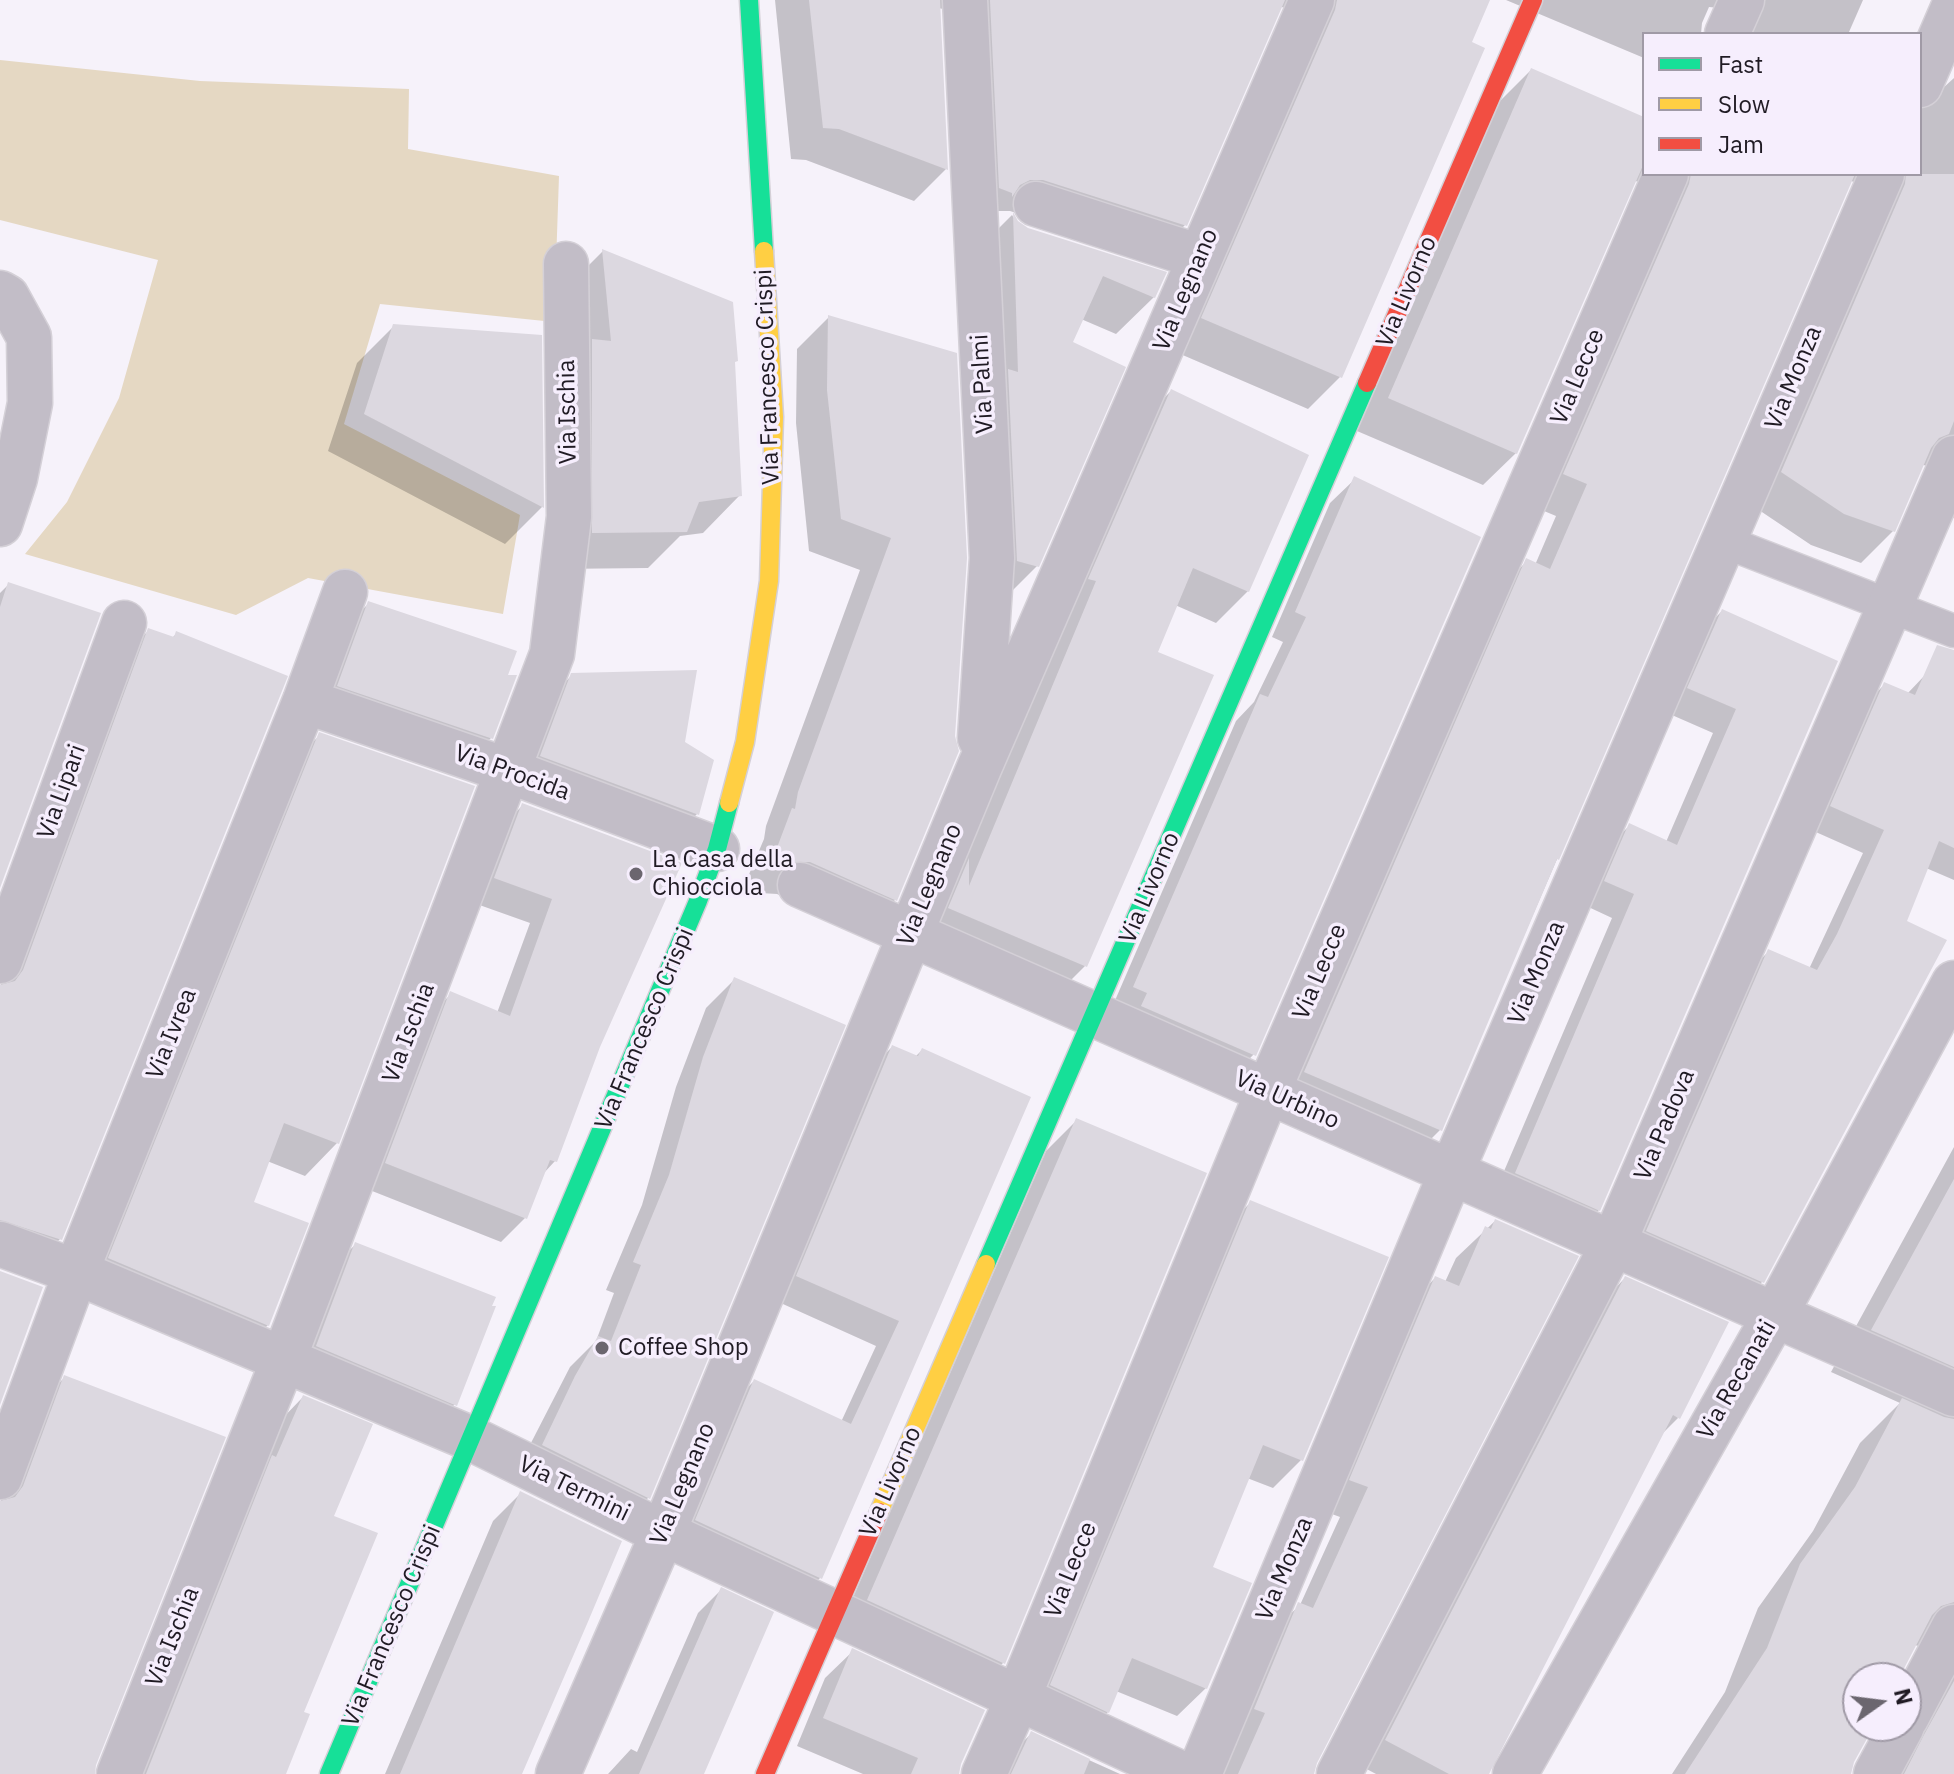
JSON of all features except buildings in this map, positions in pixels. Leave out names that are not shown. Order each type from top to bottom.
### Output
[{"type":"street","name":"Via Francesco Crispi","points":[[329,1774],[698,901],[717,849],[745,742],[769,581],[774,417],[749,0]]},
{"type":"street","name":"Via Palmi","points":[[965,0],[992,558],[979,768]]},
{"type":"street","name":"Via Legnano","points":[[558,1774],[663,1533],[979,768],[1312,0]]},
{"type":"street","name":"Via Livorno","points":[[765,1774],[1533,0]]},
{"type":"street","points":[[1728,32],[1742,0]]},
{"type":"street","points":[[1922,80],[1954,6]]},
{"type":"street","name":"Via Lecce","points":[[984,1774],[1268,1091],[1665,176]]},
{"type":"street","name":"Via Monza","points":[[1199,1774],[1451,1173],[1881,176]]},
{"type":"street","points":[[1036,204],[1200,257]]},
{"type":"street","name":"Via Ischia","points":[[119,1774],[283,1361],[552,654],[569,517],[566,264]]},
{"type":"street","points":[[0,293],[7,297],[29,337],[30,403],[15,478],[0,524]]},
{"type":"street","name":"Via Padova","points":[[1339,1774],[1613,1244],[1954,458]]},
{"type":"street","name":"Via Ivrea","points":[[0,1477],[76,1272],[305,701],[345,592]]},
{"type":"street","name":"Via Lipari","points":[[0,961],[124,623]]},
{"type":"street","name":"Via Procida","points":[[305,701],[509,771],[717,849]]},
{"type":"street","name":"Via Urbino","points":[[800,885],[1954,1394]]},
{"type":"street","name":"Via Recanati","points":[[1515,1774],[1775,1315],[1954,983]]},
{"type":"street","name":"Via Termini","points":[[0,1244],[76,1272],[472,1439],[663,1533],[1182,1774]]},
{"type":"street","points":[[1922,1688],[1954,1627]]},
{"type":"street","points":[[1876,1774],[1893,1742]]},
{"type":"lane","points":[[1723,541],[1954,631]]},
{"type":"shaded area","points":[[0,60],[200,81],[409,89],[408,149],[559,176],[554,322],[380,304],[344,424],[520,515],[503,614],[308,578],[236,615],[25,554],[67,502],[119,398],[158,260],[0,220]]},
{"type":"traffic: fast","points":[[749,0],[764,251]]},
{"type":"traffic: fast","points":[[986,1264],[1367,383]]},
{"type":"traffic: fast","points":[[329,1774],[698,901],[717,849],[729,803]]},
{"type":"traffic: slow","points":[[729,803],[745,742],[769,581],[774,417],[764,251]]},
{"type":"traffic: slow","points":[[879,1512],[986,1264]]},
{"type":"traffic: jam","points":[[1367,383],[1533,0]]},
{"type":"traffic: jam","points":[[765,1774],[879,1512]]},
{"type":"place","name":"La Casa della Chiocciola","points":[[636,874]]},
{"type":"place","name":"Coffee Shop","points":[[602,1348]]}]
